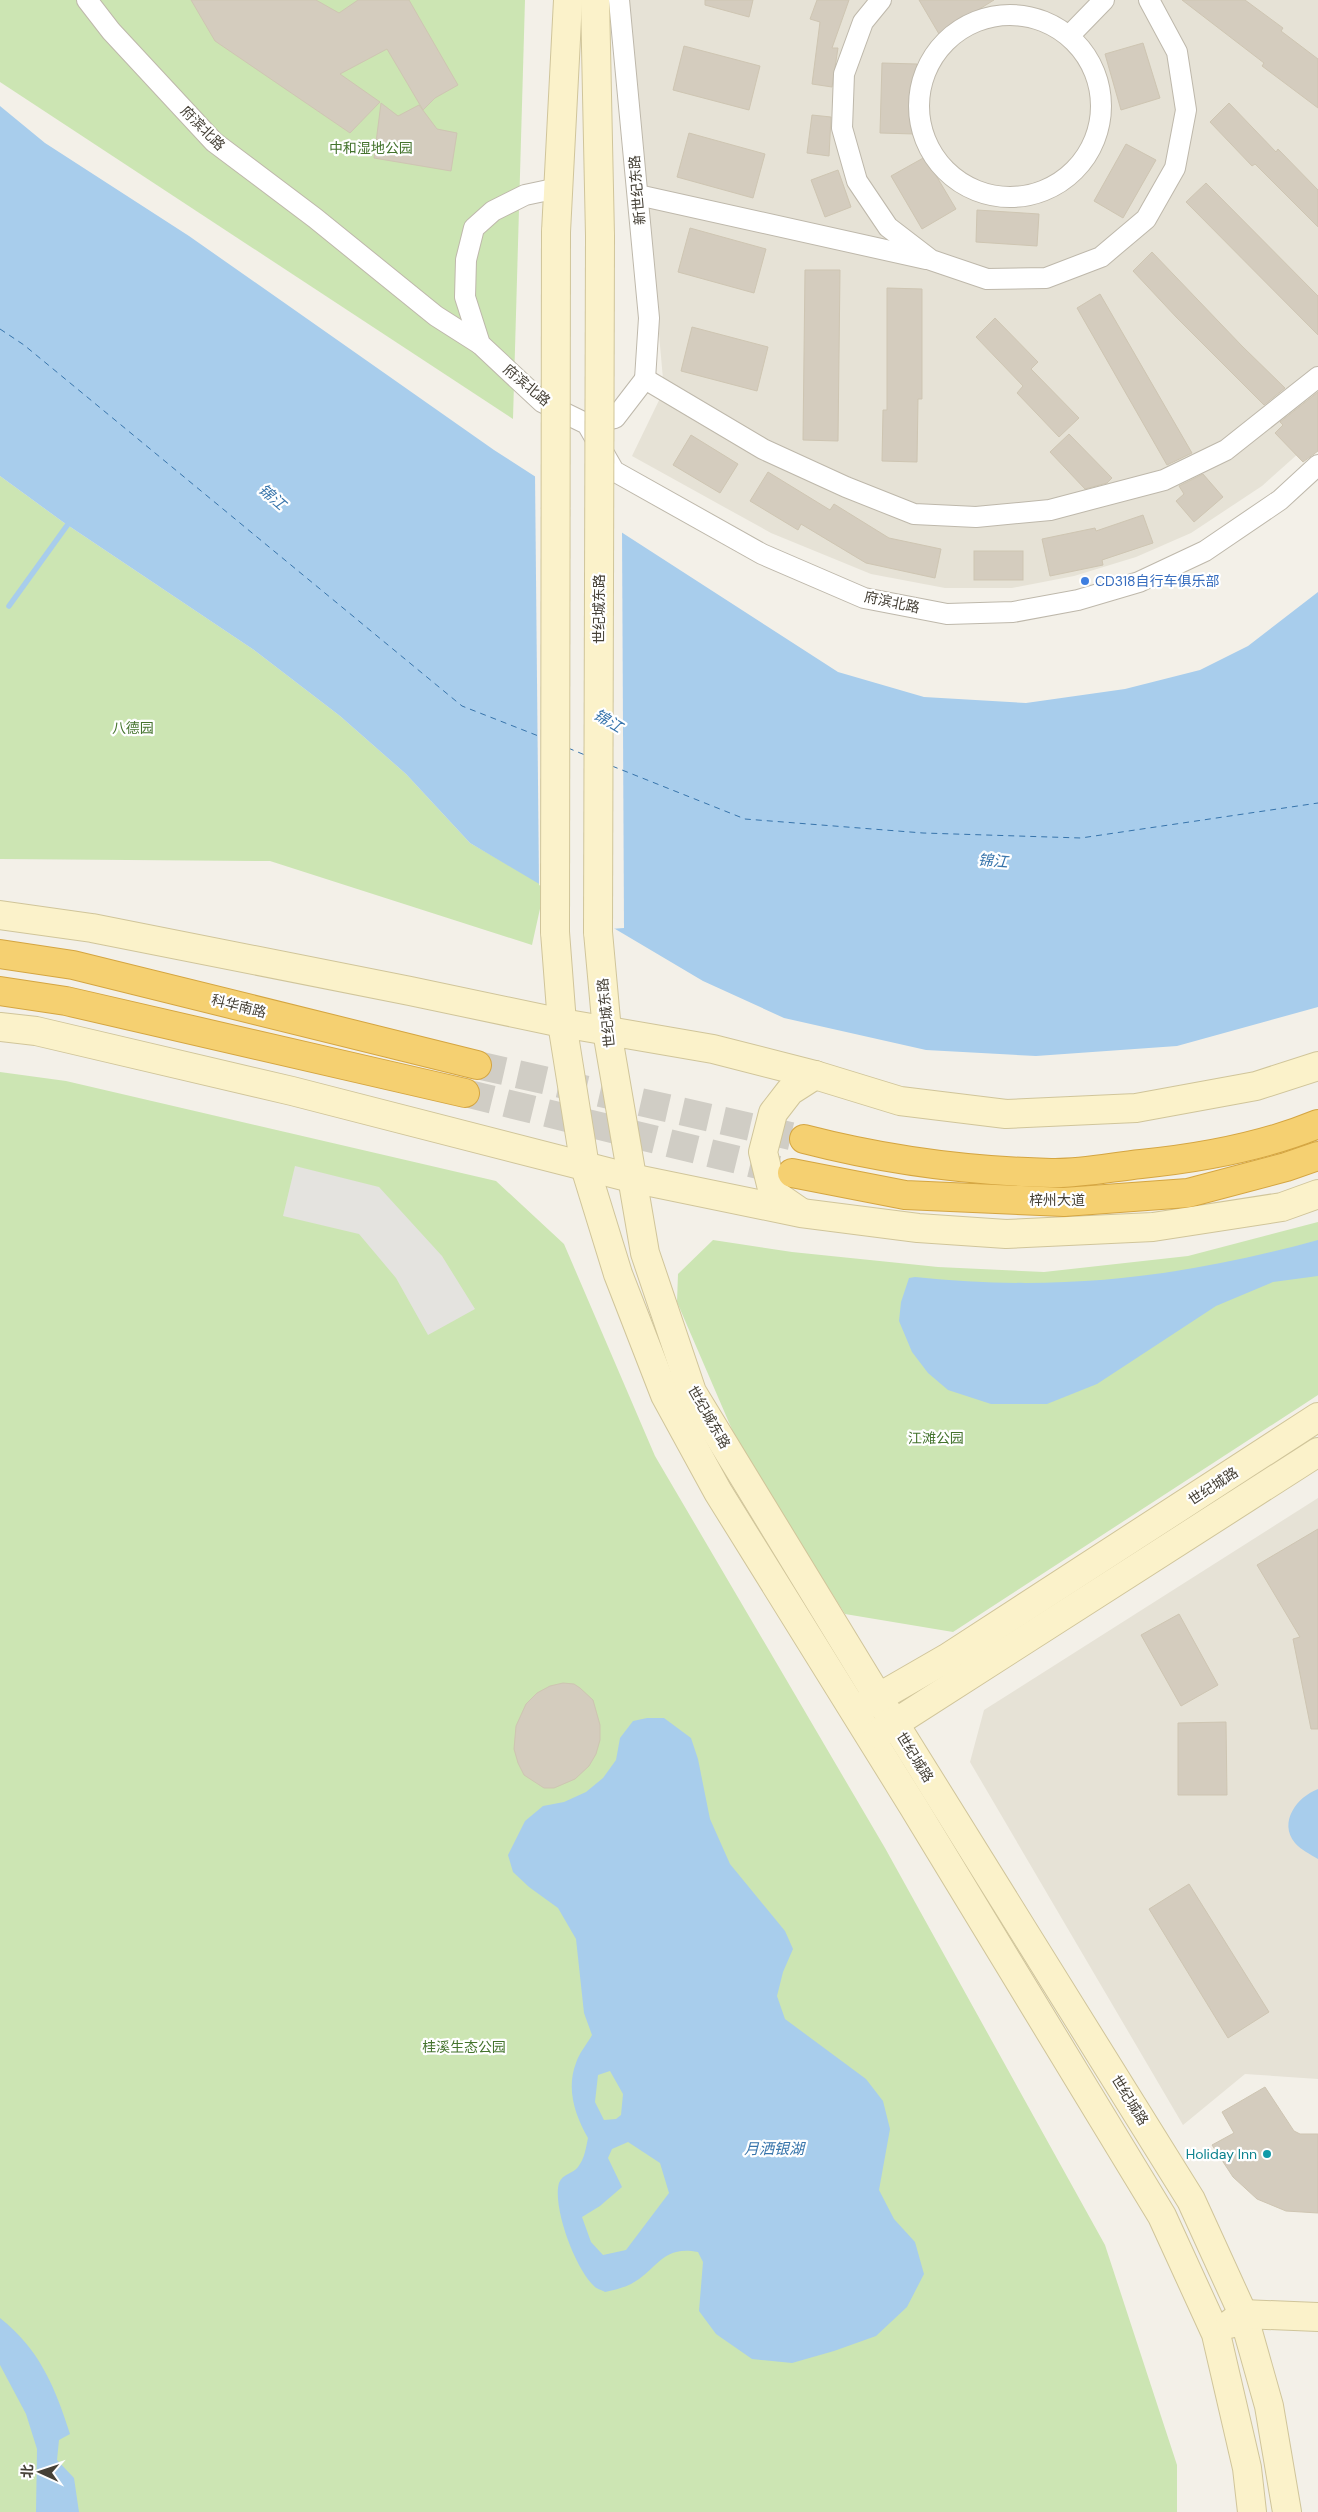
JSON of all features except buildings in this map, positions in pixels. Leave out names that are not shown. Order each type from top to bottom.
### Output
[{"type":"highway","name":"科华南路","points":[[0,954],[73,965],[477,1065]]},
{"type":"highway","points":[[0,991],[66,1001],[466,1093]]},
{"type":"highway","name":"梓州大道","points":[[804,1139],[859,1153],[928,1164],[1053,1173],[1203,1158],[1302,1131],[1318,1124]]},
{"type":"highway","name":"梓州大道","points":[[792,1173],[905,1195],[1064,1202],[1188,1193],[1286,1167],[1318,1156]]},
{"type":"main road","points":[[558,188],[568,0]]},
{"type":"main road","name":"世纪城东路","points":[[595,0],[600,236],[598,932],[606,1031],[631,1178],[645,1253],[692,1392],[894,1723]]},
{"type":"main road","name":"世纪城东路","points":[[558,188],[556,232],[555,932],[562,1023],[586,1167],[618,1274],[665,1396],[718,1492],[854,1712]]},
{"type":"main road","points":[[0,916],[92,928],[410,990],[562,1023],[713,1049],[815,1075],[900,1101],[1006,1114],[1136,1108],[1256,1086],[1318,1066]]},
{"type":"main road","points":[[0,1012],[36,1031]]},
{"type":"main road","points":[[0,1027],[36,1031],[292,1091],[631,1178],[801,1213],[918,1228],[1006,1234],[1152,1227],[1282,1207],[1318,1194]]},
{"type":"main road","points":[[801,1213],[773,1193],[763,1152],[773,1113],[790,1091],[815,1075]]},
{"type":"main road","name":"世纪城路","points":[[1252,2512],[1247,2468],[1216,2334],[1162,2216],[854,1712],[947,1658],[1318,1417]]},
{"type":"main road","name":"世纪城路","points":[[871,1739],[1318,1452]]},
{"type":"main road","name":"世纪城路","points":[[894,1723],[1191,2200],[1243,2314],[1269,2406],[1288,2512]]},
{"type":"main road","points":[[1216,2334],[1243,2314],[1318,2317]]},
{"type":"street","name":"府滨北路","points":[[87,0],[110,31],[214,142],[315,218],[436,316],[480,344],[542,402],[587,424],[614,471],[762,554],[864,598],[947,614],[1013,612],[1078,600],[1139,582],[1205,551],[1280,500],[1318,465]]},
{"type":"street","name":"新世纪东路","points":[[619,0],[649,318],[645,380]]},
{"type":"street","points":[[881,0],[864,22],[844,74],[842,128],[857,182],[888,227],[931,260]]},
{"type":"street","points":[[1069,36],[1104,0]]},
{"type":"street","points":[[638,195],[931,260],[987,279],[1046,278],[1101,257],[1146,219],[1175,168],[1186,110],[1177,52],[1149,0]]},
{"type":"street","points":[[1014,15],[1044,21],[1069,36],[1088,59],[1099,86],[1100,96],[1101,116],[1093,144],[1077,169],[1054,187],[1026,197],[997,197],[969,188],[944,170],[927,144],[919,114],[922,84],[934,55],[955,33],[983,19],[1014,15]]},
{"type":"street","name":"府滨北路","points":[[480,344],[465,297],[466,260],[474,228],[492,211],[524,196],[558,188]]},
{"type":"street","points":[[587,424],[615,418],[645,380],[763,449],[846,487],[914,514],[976,518],[1050,510],[1164,480],[1226,450],[1318,377]]},
{"type":"shaded area","points":[[629,0],[1318,0],[1318,436],[1262,486],[1191,533],[1136,557],[1074,576],[1012,588],[945,588],[871,574],[771,533],[632,456],[664,390]]},
{"type":"shaded area","points":[[295,1166],[379,1187],[442,1256],[475,1309],[428,1335],[396,1278],[359,1234],[283,1216]]},
{"type":"shaded area","points":[[1318,1498],[1318,2079],[1245,2074],[1183,2125],[970,1762],[984,1710]]},
{"type":"green space","name":"中和湿地公园","points":[[0,0],[525,0],[513,419],[0,82]]},
{"type":"green space","name":"八德园","points":[[0,476],[63,522],[254,650],[340,716],[406,774],[470,843],[545,886],[532,945],[270,861],[0,859]]},
{"type":"green space","name":"桂溪生态公园","points":[[0,1072],[66,1081],[496,1181],[564,1244],[655,1456],[885,1848],[1105,2245],[1177,2465],[1177,2512],[0,2512]]},
{"type":"green space","name":"江滩公园","points":[[1318,1222],[1318,1395],[953,1632],[845,1614],[743,1455],[677,1302],[678,1274],[713,1240],[792,1252],[938,1267],[1044,1272],[1188,1256]]},
{"type":"water","name":"锦江","points":[[0,106],[45,143],[189,236],[494,450],[838,672],[924,697],[1026,703],[1125,689],[1200,670],[1248,646],[1318,592],[1318,1007],[1177,1046],[1036,1056],[926,1050],[784,1018],[703,981],[470,843],[406,774],[340,716],[254,650],[63,522],[0,476]]},
{"type":"water","points":[[1318,1240],[1318,1276],[1273,1282],[1216,1306],[1097,1384],[1047,1404],[991,1404],[948,1390],[928,1373],[912,1352],[899,1321],[901,1302],[909,1278],[1019,1283],[1069,1282],[1118,1278],[1217,1264]]},
{"type":"water","name":"月洒银湖","points":[[647,1718],[664,1718],[691,1738],[698,1759],[710,1819],[730,1864],[785,1931],[793,1949],[783,1972],[777,1996],[785,2019],[866,2079],[883,2101],[890,2129],[879,2190],[894,2219],[915,2242],[924,2274],[907,2307],[876,2336],[792,2363],[752,2359],[716,2334],[699,2311],[703,2262],[698,2252],[676,2252],[668,2255],[631,2284],[605,2292],[595,2287],[580,2267],[562,2222],[558,2194],[559,2183],[563,2177],[576,2169],[580,2164],[588,2138],[573,2102],[573,2073],[579,2056],[592,2035],[584,2013],[576,1939],[558,1908],[529,1887],[513,1872],[508,1855],[525,1821],[543,1806],[564,1802],[586,1792],[603,1778],[616,1760],[620,1738],[633,1721]],"holes":[[[610,2071],[623,2094],[621,2115],[616,2119],[604,2120],[595,2102],[598,2075]],[[628,2142],[660,2163],[669,2193],[626,2250],[603,2255],[591,2242],[582,2217],[600,2206],[622,2187],[608,2158],[612,2149]]]},
{"type":"water","points":[[1318,1789],[1318,1859],[1295,1843],[1288,1827],[1292,1811],[1297,1804]]},
{"type":"water","points":[[0,2318],[26,2343],[36,2356],[52,2385],[70,2434],[59,2440],[57,2460],[74,2478],[79,2512],[36,2512],[37,2449],[26,2414],[0,2365]]},
{"type":"pier","points":[[535,474],[622,530],[624,928],[610,929],[539,885]]},
{"type":"waterway","points":[[9,606],[71,520]]},
{"type":"ferry route","points":[[0,329],[24,345],[462,706],[541,737]]},
{"type":"ferry route","points":[[568,748],[585,755]]},
{"type":"ferry route","points":[[612,766],[745,819],[923,833],[1081,838],[1318,803]]},
{"type":"tunnel","points":[[477,1065],[804,1139]]},
{"type":"tunnel","points":[[465,1093],[787,1172]]},
{"type":"place","name":"CD318自行车俱乐部","points":[[1085,581]]},
{"type":"place","name":"Holiday Inn","points":[[1267,2154]]}]
